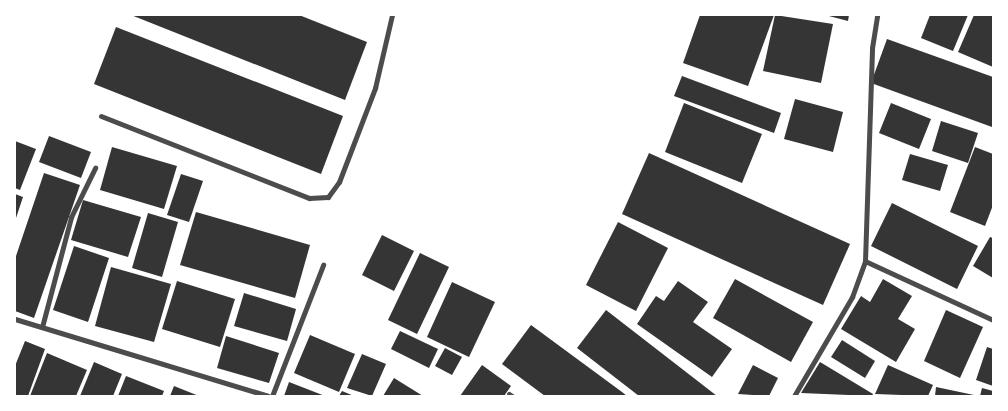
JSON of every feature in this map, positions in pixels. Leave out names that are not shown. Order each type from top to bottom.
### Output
[{"type":"street","points":[[101,116],[309,198],[328,198],[339,182],[375,88],[392,15]]},
{"type":"street","points":[[794,396],[852,297],[866,261],[871,58],[877,15]]},
{"type":"street","points":[[42,327],[72,217],[95,168]]},
{"type":"street","points":[[866,261],[993,320]]},
{"type":"street","points":[[15,319],[270,396],[324,265]]},
{"type":"building","points":[[131,15],[299,15],[367,42],[345,100]]},
{"type":"building","points":[[700,15],[774,15],[748,86],[683,63]]},
{"type":"building","points":[[775,15],[833,24],[821,83],[763,71]]},
{"type":"building","points":[[825,15],[849,15],[848,21]]},
{"type":"building","points":[[930,15],[968,15],[953,51],[921,38]]},
{"type":"building","points":[[974,15],[993,15],[993,67],[958,52]]},
{"type":"building","points":[[116,27],[343,116],[321,174],[94,84]]},
{"type":"building","points":[[887,39],[993,77],[992,127],[871,83]]},
{"type":"building","points":[[682,76],[781,113],[774,133],[674,96]]},
{"type":"building","points":[[795,99],[843,112],[833,152],[784,139]]},
{"type":"building","points":[[684,103],[762,134],[742,183],[665,152]]},
{"type":"building","points":[[891,103],[931,119],[919,149],[879,133]]},
{"type":"building","points":[[941,121],[978,133],[968,163],[932,151]]},
{"type":"building","points":[[49,136],[91,152],[81,178],[39,162]]},
{"type":"building","points":[[15,141],[36,149],[20,190],[15,188]]},
{"type":"building","points":[[112,147],[177,166],[164,209],[100,190]]},
{"type":"building","points":[[975,147],[993,154],[993,205],[985,226],[950,212]]},
{"type":"building","points":[[649,153],[850,244],[823,305],[622,214]]},
{"type":"building","points":[[910,154],[948,165],[940,191],[902,180]]},
{"type":"building","points":[[44,173],[80,185],[34,318],[15,311],[15,259]]},
{"type":"building","points":[[181,174],[203,181],[189,222],[167,215]]},
{"type":"building","points":[[15,194],[23,197],[15,221]]},
{"type":"building","points":[[83,200],[141,217],[128,257],[71,240]]},
{"type":"building","points":[[892,203],[978,246],[957,289],[871,246]]},
{"type":"building","points":[[196,212],[310,245],[295,298],[180,265]]},
{"type":"building","points":[[148,213],[178,222],[162,277],[132,268]]},
{"type":"building","points":[[618,222],[668,248],[636,311],[586,285]]},
{"type":"building","points":[[382,235],[414,251],[394,291],[362,275]]},
{"type":"building","points":[[990,237],[993,238],[993,278],[973,266]]},
{"type":"building","points":[[74,246],[109,258],[88,322],[53,310]]},
{"type":"building","points":[[420,253],[449,267],[417,334],[388,320]]},
{"type":"building","points":[[111,267],[171,284],[154,342],[95,326]]},
{"type":"building","points":[[735,279],[813,322],[791,362],[713,318]]},
{"type":"building","points":[[883,279],[912,296],[898,319],[915,329],[896,362],[841,329],[861,296],[870,302]]},
{"type":"building","points":[[177,281],[235,299],[220,347],[162,329]]},
{"type":"building","points":[[678,281],[708,302],[693,322],[732,349],[712,377],[637,324],[656,296],[664,301]]},
{"type":"building","points":[[452,282],[495,302],[469,357],[427,337]]},
{"type":"building","points":[[244,293],[296,309],[287,341],[234,326]]},
{"type":"building","points":[[606,310],[717,396],[639,396],[577,348]]},
{"type":"building","points":[[946,310],[983,327],[960,378],[924,361]]},
{"type":"building","points":[[531,325],[627,396],[545,396],[502,364]]},
{"type":"building","points":[[400,331],[438,349],[429,368],[391,349]]},
{"type":"building","points":[[310,335],[355,354],[339,392],[294,373]]},
{"type":"building","points":[[226,336],[279,353],[269,383],[217,368]]},
{"type":"building","points":[[842,340],[875,361],[865,378],[831,357]]},
{"type":"building","points":[[25,341],[45,349],[28,396],[15,396],[15,366]]},
{"type":"building","points":[[987,347],[993,349],[993,386],[976,380]]},
{"type":"building","points":[[445,348],[462,357],[452,375],[435,366]]},
{"type":"building","points":[[47,353],[87,370],[76,396],[30,396]]},
{"type":"building","points":[[362,354],[386,364],[372,396],[347,388]]},
{"type":"building","points":[[94,362],[122,374],[113,396],[80,396]]},
{"type":"building","points":[[820,362],[873,394],[872,396],[801,393]]},
{"type":"building","points":[[482,365],[511,386],[504,396],[460,396]]},
{"type":"building","points":[[753,365],[778,378],[769,396],[738,394]]},
{"type":"building","points":[[888,365],[933,385],[928,396],[875,394]]},
{"type":"building","points":[[126,376],[164,391],[162,396],[118,396]]},
{"type":"building","points":[[394,378],[423,396],[383,396]]},
{"type":"building","points":[[289,382],[325,396],[284,396]]},
{"type":"building","points":[[174,386],[199,396],[170,396]]},
{"type":"building","points":[[936,387],[974,395],[935,396]]},
{"type":"building","points":[[982,388],[993,391],[993,396],[980,396]]},
{"type":"building","points":[[342,391],[354,396],[339,396]]}]
